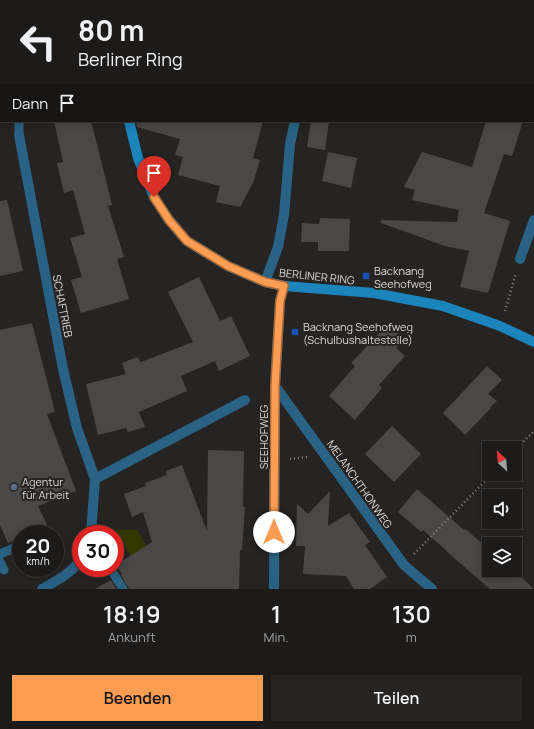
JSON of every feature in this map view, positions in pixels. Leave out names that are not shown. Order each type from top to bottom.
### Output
[{"type":"street","name":"BERLINER RING","points":[[129,122],[138,158],[154,197],[169,220],[187,241],[228,266],[265,282],[284,286],[374,293],[443,306],[500,326],[534,342]]},
{"type":"street","points":[[265,282],[278,246],[282,226],[290,144],[295,122]]},
{"type":"street","name":"SCHAFTRIEB","points":[[19,135],[62,369],[78,428],[96,479],[92,525]]},
{"type":"street","points":[[520,260],[534,220]]},
{"type":"street","name":"SEEHOFWEG","points":[[274,589],[275,386],[280,301],[284,286]]},
{"type":"street","name":"MELANCHTHONWEG","points":[[275,386],[404,565],[432,589]]},
{"type":"street","points":[[96,479],[245,400]]},
{"type":"street","points":[[42,589],[63,577],[72,569]]},
{"type":"lane","points":[[19,122],[19,135]]},
{"type":"lane","points":[[0,554],[12,549]]},
{"type":"lane","points":[[116,577],[123,589]]},
{"type":"path","points":[[508,298],[520,260]]},
{"type":"path","points":[[522,443],[534,431]]},
{"type":"path","points":[[289,459],[302,458]]},
{"type":"path","points":[[404,565],[485,481]]},
{"type":"green space","points":[[124,530],[137,530],[164,576],[151,589],[124,545]]},
{"type":"building","points":[[54,122],[91,122],[112,205],[108,206],[124,257],[117,259],[129,299],[81,313],[71,280],[82,277],[70,238],[85,234],[73,190],[64,193],[57,163],[63,162]]},
{"type":"building","points":[[136,122],[263,122],[253,158],[260,160],[253,183],[240,207],[216,202],[220,186],[178,175],[183,157],[175,155],[180,139],[137,127]]},
{"type":"building","points":[[311,122],[329,122],[325,150],[307,147]]},
{"type":"building","points":[[486,122],[523,122],[512,156],[504,154],[484,213],[510,221],[488,293],[460,287],[469,251],[445,246],[381,223],[381,220],[457,222],[459,210],[412,200],[415,190],[404,187],[422,152],[472,167]]},
{"type":"building","points":[[328,152],[357,158],[351,188],[322,181]]},
{"type":"building","points":[[7,200],[23,271],[0,276],[0,201]]},
{"type":"building","points":[[320,218],[350,219],[349,251],[318,251],[318,242],[301,242],[302,223],[319,224]]},
{"type":"building","points":[[199,277],[220,321],[231,316],[250,356],[219,371],[215,361],[181,376],[187,391],[139,412],[145,427],[128,432],[126,428],[98,435],[86,384],[126,374],[122,363],[137,357],[141,362],[193,342],[168,292]]},
{"type":"building","points":[[32,323],[55,412],[47,414],[76,491],[38,506],[47,525],[12,525],[12,541],[8,543],[0,525],[0,330]]},
{"type":"building","points":[[388,324],[404,339],[396,348],[405,356],[379,385],[382,388],[355,420],[329,396],[355,366],[351,363]]},
{"type":"building","points":[[487,366],[502,380],[488,394],[497,401],[465,435],[443,413]]},
{"type":"building","points":[[392,426],[421,454],[394,482],[365,454]]},
{"type":"building","points":[[208,450],[244,451],[243,507],[245,507],[242,550],[240,550],[239,589],[129,589],[122,577],[124,577],[124,560],[152,542],[143,512],[132,517],[124,494],[146,486],[145,483],[167,475],[166,471],[182,465],[207,531]]},
{"type":"building","points":[[417,489],[464,530],[465,529],[482,543],[482,577],[521,577],[534,589],[490,589],[423,530],[421,532],[398,512]]},
{"type":"building","points":[[330,491],[328,526],[349,513],[370,542],[365,545],[387,577],[370,589],[354,589],[346,576],[303,574],[305,546],[296,546],[297,504],[308,514]]},
{"type":"building","points":[[111,580],[116,589],[95,589]]},
{"type":"place","name":"Backnang Seehofweg","points":[[366,276]]},
{"type":"place","name":"Backnang Seehofweg (Schulbushaltestelle)","points":[[295,332]]},
{"type":"place","name":"Agentur für Arbeit","points":[[14,487]]},
{"type":"route","points":[[154,197],[169,220],[187,241],[228,266],[265,282],[284,286],[280,301],[275,386],[274,532]]}]
